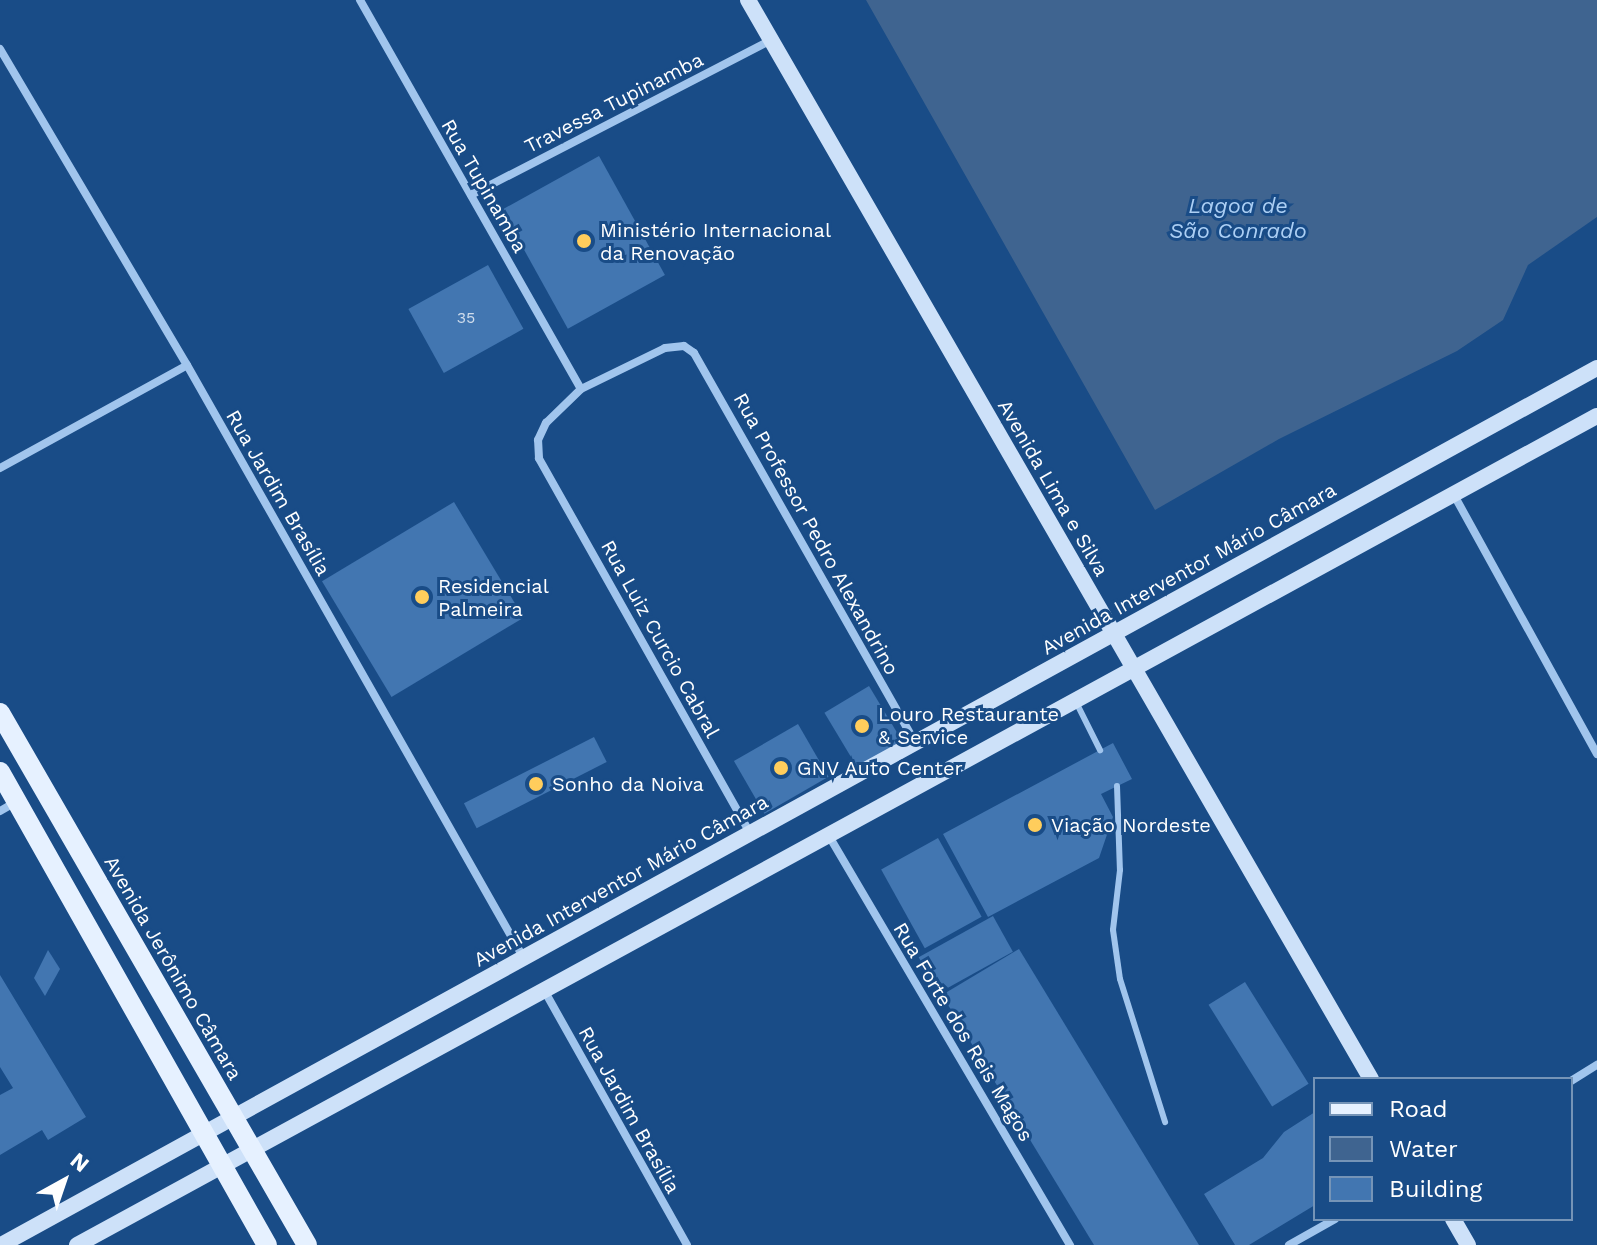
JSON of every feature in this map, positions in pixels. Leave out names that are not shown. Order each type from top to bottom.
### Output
[{"type":"main road","name":"Avenida Lima e Silva","points":[[748,0],[1370,1077]]},
{"type":"main road","name":"Avenida Interventor Mário Câmara","points":[[1,1245],[1597,368]]},
{"type":"main road","points":[[77,1245],[1134,672],[1597,416]]},
{"type":"main road","name":"Avenida Jerônimo Câmara","points":[[0,713],[230,1118],[307,1245]]},
{"type":"main road","points":[[0,772],[9,806],[267,1245]]},
{"type":"main road","points":[[1454,1221],[1468,1245]]},
{"type":"street","name":"Rua Tupinamba","points":[[360,0],[581,389]]},
{"type":"street","name":"Travessa Tupinamba","points":[[471,195],[772,40]]},
{"type":"street","name":"Rua Jardim Brasília","points":[[0,49],[187,365],[523,957]]},
{"type":"street","name":"Rua Professor Pedro Alexandrino","points":[[581,389],[665,348],[684,346],[699,359],[915,742]]},
{"type":"street","points":[[0,468],[187,365]]},
{"type":"street","name":"Rua Luiz Curcio Cabral","points":[[581,389],[541,431],[541,461],[750,833]]},
{"type":"street","points":[[1454,495],[1597,754]]},
{"type":"street","name":"Rua Forte dos Reis Magos","points":[[829,836],[1070,1245]]},
{"type":"street","name":"Rua Jardim Brasília","points":[[544,990],[687,1245]]},
{"type":"street","points":[[1573,1080],[1597,1065]]},
{"type":"street","points":[[1289,1245],[1331,1221]]},
{"type":"lane","points":[[1076,702],[1100,750]]},
{"type":"lane","points":[[1117,786],[1120,870],[1113,930],[1120,979],[1165,1122]]},
{"type":"water","name":"Lagoa de São Conrado","points":[[866,0],[1597,0],[1597,217],[1528,265],[1503,320],[1457,351],[1279,439],[1155,510]]},
{"type":"building","name":"Ministério Internacional da Renovação","points":[[599,156],[665,275],[568,329],[502,210]]},
{"type":"building","points":[[488,265],[523,329],[444,373],[408,309]]},
{"type":"building","name":"Residencial Palmeira","points":[[454,502],[524,618],[392,697],[322,581]]},
{"type":"building","name":"Louro Restaurante & Service","points":[[869,686],[902,741],[857,768],[824,713]]},
{"type":"building","name":"GNV Auto Center","points":[[798,724],[829,777],[764,814],[734,761]]},
{"type":"building","name":"Sonho da Noiva","points":[[594,737],[607,762],[477,828],[464,803]]},
{"type":"building","name":"Viação Nordeste","points":[[1113,743],[1132,779],[1101,794],[1113,817],[1099,858],[988,917],[943,834]]},
{"type":"building","points":[[938,838],[982,917],[925,948],[881,870]]},
{"type":"building","points":[[993,916],[1013,952],[939,993],[919,957]]},
{"type":"building","points":[[1019,949],[1199,1245],[1094,1245],[942,995]]},
{"type":"building","points":[[48,950],[60,969],[45,996],[34,978]]},
{"type":"building","points":[[0,975],[86,1117],[48,1140],[42,1130],[0,1155],[0,1095],[13,1088],[0,1067]]},
{"type":"building","points":[[1245,982],[1309,1084],[1272,1107],[1209,1005]]},
{"type":"building","points":[[1313,1113],[1313,1206],[1249,1245],[1235,1245],[1204,1194],[1263,1158],[1284,1132]]},
{"type":"place","name":"Ministério Internacional da Renovação","points":[[584,241]]},
{"type":"place","name":"Residencial Palmeira","points":[[422,597]]},
{"type":"place","name":"Louro Restaurante & Service","points":[[862,726]]},
{"type":"place","name":"GNV Auto Center","points":[[781,768]]},
{"type":"place","name":"Sonho da Noiva","points":[[536,784]]},
{"type":"place","name":"Viação Nordeste","points":[[1035,825]]}]
